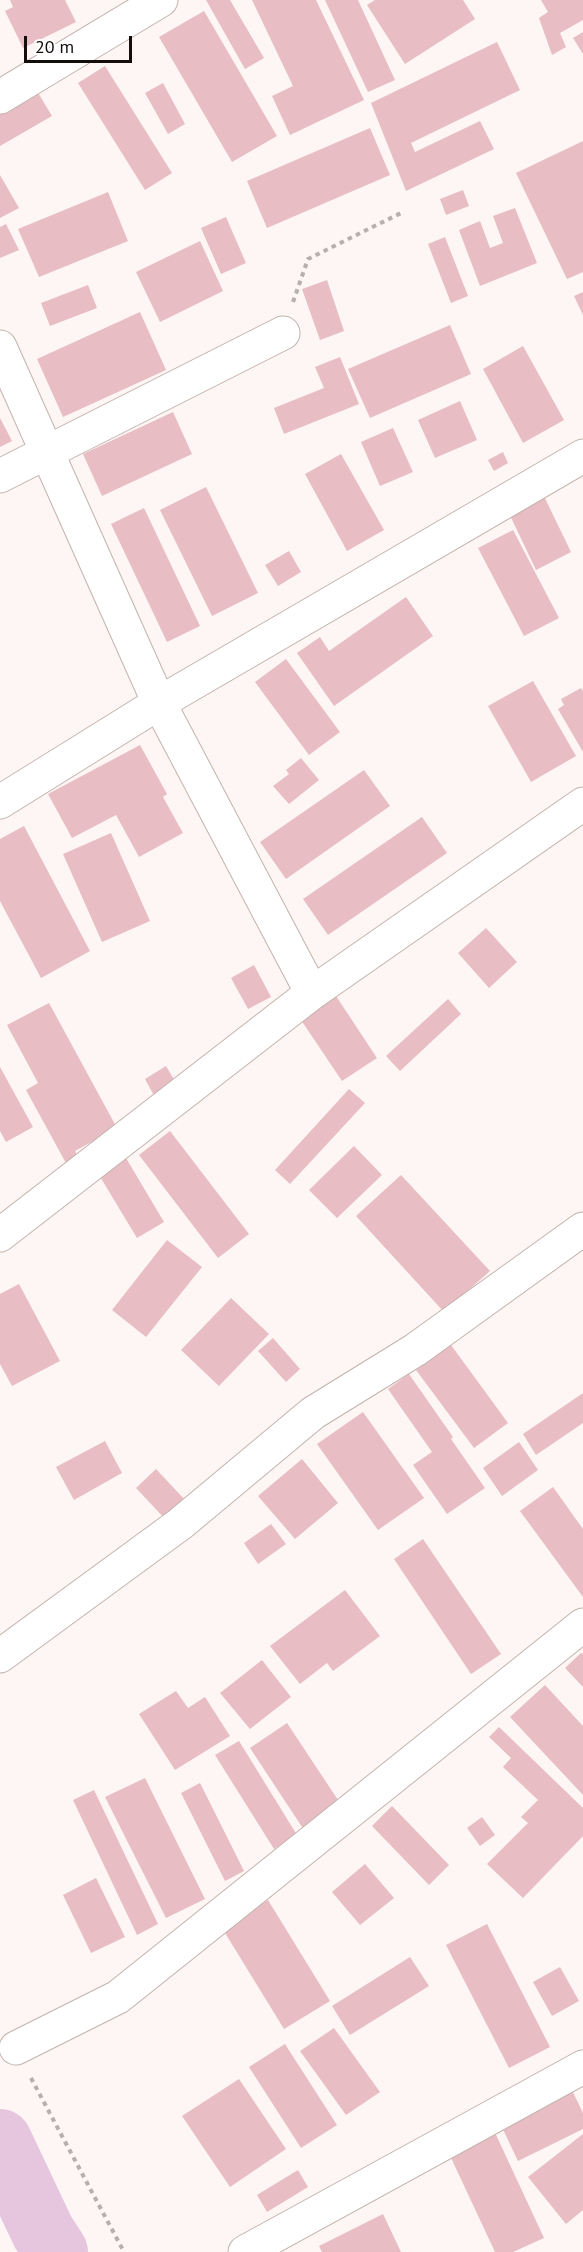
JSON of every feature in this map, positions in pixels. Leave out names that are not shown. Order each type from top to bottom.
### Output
[{"type":"street","points":[[0,97],[161,0]]},
{"type":"street","points":[[0,476],[283,333]]},
{"type":"street","points":[[0,347],[159,704],[312,993]]},
{"type":"street","points":[[0,802],[159,704],[583,456]]},
{"type":"street","points":[[0,1235],[312,993],[583,805]]},
{"type":"street","points":[[0,1656],[180,1524],[313,1413],[415,1350],[583,1229]]},
{"type":"street","points":[[16,2048],[118,1996],[583,1625]]},
{"type":"street","points":[[245,2252],[583,2068]]},
{"type":"path","points":[[283,333],[308,259],[400,213]]},
{"type":"path","points":[[16,2048],[124,2252]]},
{"type":"building","points":[[10,0],[65,0],[76,22],[23,48],[5,11],[13,7]]},
{"type":"building","points":[[206,0],[230,0],[264,58],[245,69]]},
{"type":"building","points":[[252,0],[316,0],[364,100],[290,135],[272,96],[293,86]]},
{"type":"building","points":[[325,0],[358,0],[395,80],[368,92]]},
{"type":"building","points":[[375,0],[463,0],[475,19],[405,64],[367,5]]},
{"type":"building","points":[[541,0],[583,0],[583,20],[560,33],[566,47],[552,55],[539,18],[548,12]]},
{"type":"building","points":[[204,11],[277,136],[232,162],[159,37]]},
{"type":"building","points":[[583,32],[583,54],[573,38]]},
{"type":"building","points":[[497,42],[520,90],[411,143],[415,152],[480,121],[494,149],[406,191],[371,103]]},
{"type":"building","points":[[105,66],[172,173],[145,190],[78,83]]},
{"type":"building","points":[[163,83],[185,124],[168,134],[145,93]]},
{"type":"building","points":[[37,91],[52,116],[0,146],[0,112]]},
{"type":"building","points":[[370,128],[390,175],[267,228],[247,181]]},
{"type":"building","points":[[583,141],[583,272],[567,279],[516,173]]},
{"type":"building","points":[[0,175],[19,208],[0,218]]},
{"type":"building","points":[[463,190],[469,206],[446,215],[440,199]]},
{"type":"building","points":[[108,192],[128,241],[39,277],[18,229]]},
{"type":"building","points":[[515,208],[537,263],[480,286],[459,230],[480,221],[490,248],[503,243],[493,216]]},
{"type":"building","points":[[226,217],[246,263],[221,274],[201,228]]},
{"type":"building","points":[[6,224],[19,250],[0,258],[0,227]]},
{"type":"building","points":[[445,237],[468,296],[451,303],[428,244]]},
{"type":"building","points":[[200,241],[223,291],[160,322],[136,272]]},
{"type":"building","points":[[327,280],[344,331],[320,340],[302,289]]},
{"type":"building","points":[[88,285],[97,308],[50,326],[41,303]]},
{"type":"building","points":[[583,292],[583,315],[574,296]]},
{"type":"building","points":[[140,312],[166,370],[63,417],[37,359]]},
{"type":"building","points":[[450,325],[471,374],[370,418],[348,369]]},
{"type":"building","points":[[523,346],[564,420],[523,443],[483,369]]},
{"type":"building","points":[[340,357],[359,404],[284,434],[274,408],[324,388],[315,367]]},
{"type":"building","points":[[460,401],[477,440],[435,458],[418,420]]},
{"type":"building","points":[[173,412],[192,454],[102,496],[83,454]]},
{"type":"building","points":[[0,418],[12,441],[0,447]]},
{"type":"building","points":[[393,428],[413,472],[380,486],[361,442]]},
{"type":"building","points":[[503,452],[508,463],[494,471],[488,460]]},
{"type":"building","points":[[341,454],[384,530],[347,551],[305,474]]},
{"type":"building","points":[[206,487],[258,593],[212,616],[160,510]]},
{"type":"building","points":[[541,490],[571,552],[536,570],[506,507]]},
{"type":"building","points":[[144,508],[200,626],[167,642],[111,524]]},
{"type":"building","points":[[513,530],[559,618],[524,636],[478,548]]},
{"type":"building","points":[[289,551],[301,572],[278,586],[265,565]]},
{"type":"building","points":[[406,597],[433,636],[334,706],[297,653],[320,637],[329,651]]},
{"type":"building","points":[[286,659],[340,732],[309,755],[255,682]]},
{"type":"building","points":[[533,681],[576,756],[531,782],[488,706]]},
{"type":"building","points":[[581,688],[583,691],[583,752],[558,709],[564,705],[561,699]]},
{"type":"building","points":[[140,745],[167,794],[163,797],[183,833],[139,857],[116,815],[72,838],[48,794]]},
{"type":"building","points":[[301,758],[319,780],[289,804],[273,786],[289,774],[286,770]]},
{"type":"building","points":[[364,770],[390,806],[286,879],[260,842]]},
{"type":"building","points":[[422,817],[447,853],[328,935],[303,899]]},
{"type":"building","points":[[24,826],[90,951],[41,978],[0,901],[0,839]]},
{"type":"building","points":[[111,833],[150,921],[102,942],[63,854]]},
{"type":"building","points":[[486,928],[517,962],[489,988],[458,953]]},
{"type":"building","points":[[254,965],[271,997],[248,1009],[231,978]]},
{"type":"building","points":[[336,996],[377,1058],[342,1081],[301,1020]]},
{"type":"building","points":[[448,999],[461,1014],[400,1071],[386,1056]]},
{"type":"building","points":[[49,1003],[117,1128],[75,1151],[79,1158],[67,1165],[26,1090],[38,1083],[7,1025]]},
{"type":"building","points":[[166,1066],[179,1088],[157,1101],[145,1079]]},
{"type":"building","points":[[0,1067],[33,1127],[6,1142],[0,1131]]},
{"type":"building","points":[[349,1089],[365,1103],[290,1184],[275,1170]]},
{"type":"building","points":[[170,1131],[249,1234],[218,1258],[139,1155]]},
{"type":"building","points":[[354,1146],[382,1175],[337,1218],[309,1190]]},
{"type":"building","points":[[126,1158],[164,1222],[137,1238],[99,1175]]},
{"type":"building","points":[[401,1175],[490,1271],[444,1312],[356,1216]]},
{"type":"building","points":[[167,1240],[202,1267],[146,1337],[112,1310]]},
{"type":"building","points":[[19,1284],[60,1361],[12,1386],[0,1364],[0,1294]]},
{"type":"building","points":[[231,1298],[269,1334],[219,1386],[181,1350]]},
{"type":"building","points":[[273,1338],[300,1369],[286,1382],[258,1351]]},
{"type":"building","points":[[451,1345],[508,1423],[474,1448],[416,1370]]},
{"type":"building","points":[[409,1374],[485,1488],[447,1514],[413,1465],[432,1452],[388,1389]]},
{"type":"building","points":[[583,1393],[583,1423],[536,1455],[523,1434]]},
{"type":"building","points":[[363,1412],[424,1498],[378,1530],[317,1444]]},
{"type":"building","points":[[105,1441],[122,1473],[74,1500],[56,1467]]},
{"type":"building","points":[[519,1442],[538,1470],[502,1496],[483,1468]]},
{"type":"building","points":[[302,1459],[338,1503],[295,1539],[258,1496]]},
{"type":"building","points":[[156,1469],[186,1501],[166,1520],[136,1488]]},
{"type":"building","points":[[553,1487],[583,1529],[583,1597],[520,1511]]},
{"type":"building","points":[[271,1524],[286,1544],[258,1564],[244,1543]]},
{"type":"building","points":[[423,1539],[501,1654],[471,1674],[394,1559]]},
{"type":"building","points":[[345,1590],[380,1636],[333,1671],[327,1663],[300,1684],[270,1646]]},
{"type":"building","points":[[581,1653],[583,1654],[583,1687],[565,1668]]},
{"type":"building","points":[[262,1660],[291,1697],[250,1729],[220,1693]]},
{"type":"building","points":[[545,1685],[583,1726],[583,1795],[510,1717]]},
{"type":"building","points":[[176,1691],[188,1708],[205,1697],[230,1736],[175,1770],[139,1714]]},
{"type":"building","points":[[287,1723],[342,1806],[304,1830],[250,1748]]},
{"type":"building","points":[[499,1727],[583,1808],[583,1836],[523,1898],[487,1864],[528,1823],[521,1817],[538,1800],[503,1767],[511,1758],[489,1737]]},
{"type":"building","points":[[239,1741],[297,1835],[274,1849],[215,1755]]},
{"type":"building","points":[[145,1778],[205,1899],[166,1918],[105,1797]]},
{"type":"building","points":[[200,1783],[244,1871],[225,1881],[181,1793]]},
{"type":"building","points":[[94,1790],[158,1924],[137,1935],[73,1800]]},
{"type":"building","points":[[392,1806],[449,1865],[429,1885],[372,1826]]},
{"type":"building","points":[[482,1817],[495,1835],[480,1846],[467,1828]]},
{"type":"building","points":[[365,1864],[394,1898],[360,1925],[332,1892]]},
{"type":"building","points":[[96,1878],[125,1937],[91,1953],[63,1895]]},
{"type":"building","points":[[268,1900],[330,2001],[284,2029],[222,1928]]},
{"type":"building","points":[[487,1924],[550,2047],[509,2068],[446,1945]]},
{"type":"building","points":[[410,1957],[429,1986],[350,2035],[332,2006]]},
{"type":"building","points":[[560,1967],[579,2001],[552,2016],[533,1982]]},
{"type":"building","points":[[334,2028],[380,2092],[346,2115],[300,2051]]},
{"type":"building","points":[[285,2044],[337,2125],[301,2148],[249,2067]]},
{"type":"building","points":[[239,2079],[286,2149],[230,2187],[182,2116]]},
{"type":"building","points":[[568,2082],[583,2113],[583,2129],[518,2161],[497,2117]]},
{"type":"building","points":[[491,2124],[544,2238],[513,2252],[495,2252],[445,2145]]},
{"type":"building","points":[[583,2134],[583,2210],[566,2224],[528,2177]]},
{"type":"building","points":[[298,2170],[308,2187],[267,2212],[257,2195]]},
{"type":"building","points":[[383,2214],[401,2252],[322,2252],[319,2246]]},
{"type":"waterway","points":[[0,2141],[43,2232],[56,2252]]}]
